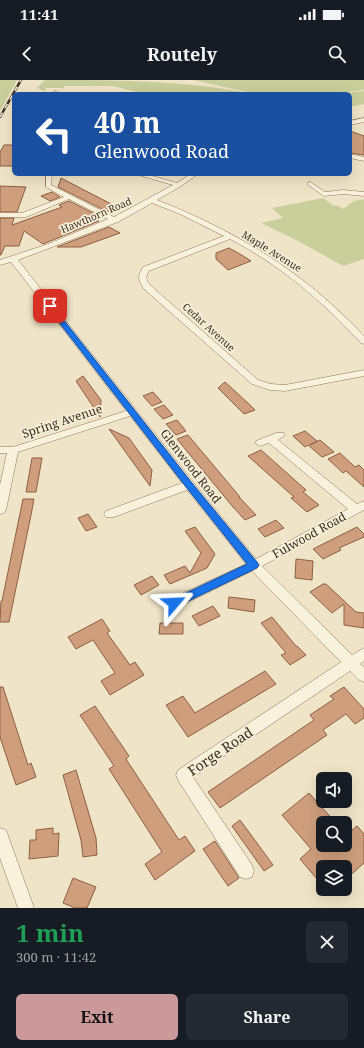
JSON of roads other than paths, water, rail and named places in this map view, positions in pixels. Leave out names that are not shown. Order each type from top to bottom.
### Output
[{"type":"street","points":[[352,123],[364,120]]},
{"type":"street","points":[[352,156],[364,159]]},
{"type":"street","points":[[49,176],[48,186],[115,220]]},
{"type":"street","points":[[145,176],[179,185]]},
{"type":"street","name":"Hawthorn Road","points":[[0,263],[115,220],[153,201],[192,176]]},
{"type":"street","points":[[310,184],[324,194],[342,192],[364,194]]},
{"type":"street","points":[[0,215],[23,215],[69,197]]},
{"type":"street","name":"Maple Avenue","points":[[153,201],[192,216],[230,236],[291,273],[332,306],[364,341]]},
{"type":"street","name":"Cedar Avenue","points":[[230,236],[146,269],[142,274],[142,280],[147,287],[255,382],[270,387],[285,388],[364,373]]},
{"type":"street","name":"Glenwood Road","points":[[13,259],[189,485],[254,565],[364,676]]},
{"type":"street","name":"Spring Avenue","points":[[0,450],[14,450],[132,412]]},
{"type":"street","points":[[260,443],[276,437],[360,507]]},
{"type":"street","points":[[0,510],[14,450]]},
{"type":"street","points":[[110,514],[189,485]]},
{"type":"street","name":"Fulwood Road","points":[[174,603],[254,565],[360,507]]},
{"type":"street","points":[[350,663],[364,654]]},
{"type":"street","name":"Forge Road","points":[[246,871],[183,776],[350,663]]},
{"type":"street","points":[[0,836],[26,908]]},
{"type":"railway","points":[[14,92],[21,80]]},
{"type":"railway","points":[[0,117],[12,96]]}]
